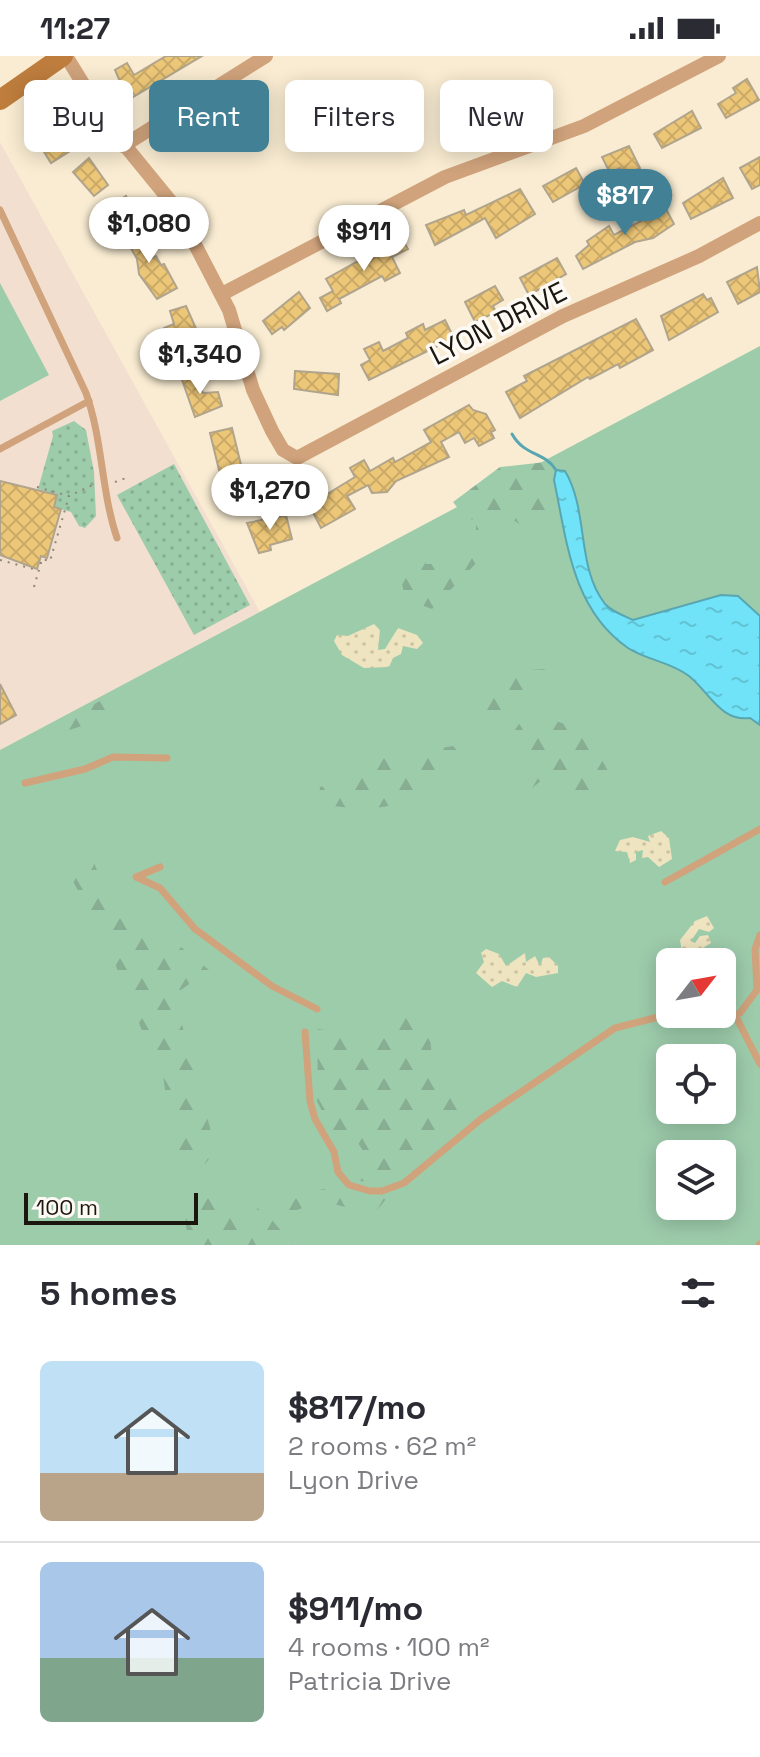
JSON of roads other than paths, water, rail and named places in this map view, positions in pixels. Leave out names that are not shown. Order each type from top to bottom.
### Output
[{"type":"main road","points":[[0,100],[64,56]]},
{"type":"street","points":[[64,56],[80,80]]},
{"type":"street","points":[[133,140],[266,56]]},
{"type":"street","points":[[128,152],[169,199],[222,294],[445,177],[584,126],[719,56]]},
{"type":"street","name":"LYON DRIVE","points":[[222,294],[253,390],[272,431],[283,450],[290,456],[301,457],[563,316],[699,256],[760,223]]},
{"type":"lane","points":[[0,210],[89,401],[102,448],[110,518],[117,538]]},
{"type":"lane","points":[[0,449],[89,401]]},
{"type":"lane","points":[[25,783],[85,769],[113,757],[167,758]]},
{"type":"lane","points":[[665,882],[760,829]]},
{"type":"lane","points":[[160,867],[136,877],[160,888],[195,929],[272,986],[317,1009]]},
{"type":"lane","points":[[736,1014],[745,1008],[757,990],[755,949],[760,935]]},
{"type":"lane","points":[[736,1017],[760,1064]]},
{"type":"lane","points":[[305,1032],[307,1089],[315,1119],[334,1152],[342,1181],[370,1191],[404,1183],[481,1119],[615,1028],[656,1018]]},
{"type":"water","points":[[556,470],[565,471],[572,487],[590,573],[596,589],[611,609],[633,620],[721,595],[738,596],[760,616],[760,725],[750,718],[731,716],[682,671],[628,648],[609,632],[583,594],[575,573],[554,480]]},
{"type":"waterway","points":[[512,434],[523,447],[546,460],[556,470]]}]
